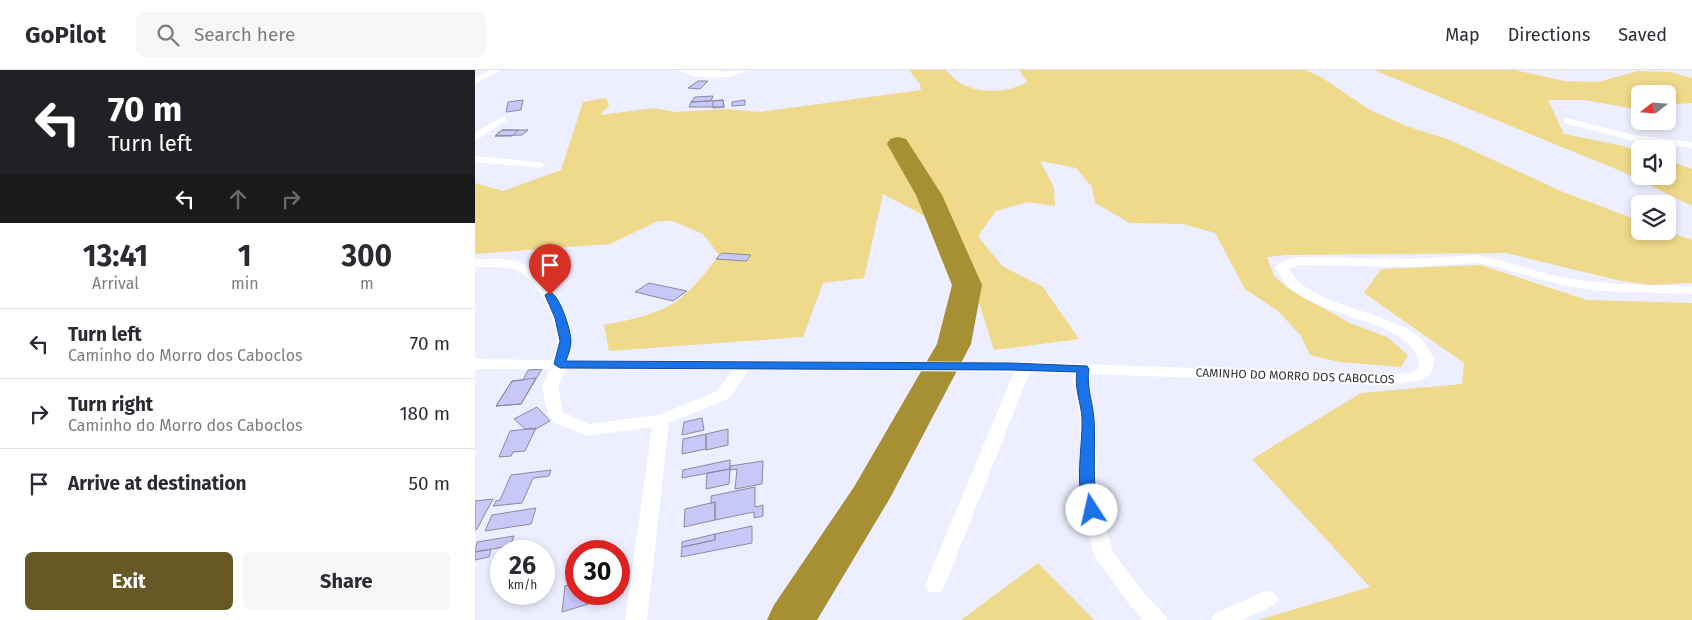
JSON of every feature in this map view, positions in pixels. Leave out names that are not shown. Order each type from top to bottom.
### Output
[{"type":"street","points":[[475,80],[497,70]]},
{"type":"street","points":[[682,70],[722,75],[743,70]]},
{"type":"street","points":[[705,74],[719,70]]},
{"type":"street","points":[[475,138],[503,119]]},
{"type":"street","points":[[1567,121],[1634,138],[1692,145]]},
{"type":"street","points":[[475,159],[540,165]]},
{"type":"street","name":"CAMINHO DO MORRO DOS CABOCLOS","points":[[475,364],[1018,367],[1369,380],[1414,377],[1425,371],[1427,360],[1411,339],[1394,329],[1330,304],[1289,281],[1282,268],[1286,264],[1299,261],[1414,263],[1476,260],[1499,263],[1562,281],[1600,287],[1692,290]]},
{"type":"street","points":[[475,263],[516,265],[528,271],[550,295],[560,318],[565,341],[560,364],[551,387],[556,415],[588,430],[661,420],[723,395],[745,365]]},
{"type":"street","points":[[935,585],[1018,367]]},
{"type":"street","points":[[1083,369],[1081,381],[1088,417],[1088,494],[1104,556],[1136,598],[1156,620]]},
{"type":"street","points":[[636,620],[661,420]]},
{"type":"street","points":[[1223,620],[1267,599]]},
{"type":"shaded area","points":[[909,70],[946,70],[963,84],[984,91],[996,91],[1007,90],[1027,82],[1019,70],[1306,70],[1321,77],[1370,110],[1409,127],[1450,140],[1563,192],[1631,218],[1631,240],[1676,240],[1676,234],[1692,240],[1692,283],[1650,285],[1617,280],[1506,253],[1286,255],[1267,257],[1274,276],[1289,289],[1350,323],[1387,337],[1408,355],[1401,367],[1339,362],[1310,355],[1301,336],[1278,311],[1245,289],[1215,233],[1183,224],[1130,223],[1095,203],[1092,187],[1076,168],[1040,161],[1054,187],[1055,206],[1028,202],[996,211],[978,236],[1002,266],[1043,287],[1079,339],[994,350],[957,233],[883,194],[864,278],[823,283],[803,337],[609,351],[604,325],[642,316],[670,306],[695,285],[719,255],[703,234],[673,221],[658,221],[610,244],[475,254],[475,183],[503,191],[561,170],[583,102],[606,98],[609,106],[600,115],[654,108],[676,112],[724,109],[761,112],[921,90],[920,84]]},
{"type":"shaded area","points":[[1374,70],[1515,70],[1564,81],[1598,82],[1638,71],[1670,72],[1692,78],[1692,103],[1676,104],[1676,85],[1631,85],[1631,108],[1585,100],[1548,100],[1564,134],[1631,148],[1631,176]]},
{"type":"shaded area","points":[[1676,163],[1692,169],[1692,206],[1676,198],[1676,195],[1670,195],[1649,185],[1676,185]]},
{"type":"shaded area","points":[[1481,265],[1587,300],[1692,303],[1692,620],[1258,620],[1370,587],[1252,459],[1361,393],[1462,384],[1464,363],[1364,293],[1381,269]]},
{"type":"shaded area","points":[[1038,563],[1094,620],[961,620]]},
{"type":"building","points":[[698,81],[708,81],[700,89],[688,88]]},
{"type":"building","points":[[713,96],[711,101],[691,102],[695,97]]},
{"type":"building","points":[[523,100],[521,110],[506,112],[508,102]]},
{"type":"building","points":[[723,100],[724,107],[713,108],[713,101]]},
{"type":"building","points":[[723,100],[724,107],[689,107],[691,102]]},
{"type":"building","points":[[745,100],[745,105],[732,106],[732,102]]},
{"type":"building","points":[[502,130],[519,130],[512,136],[495,136]]},
{"type":"building","points":[[502,130],[528,130],[522,135],[495,136]]},
{"type":"building","points":[[722,253],[751,255],[746,261],[716,259]]},
{"type":"building","points":[[649,283],[687,291],[673,301],[635,292]]},
{"type":"building","points":[[542,369],[521,404],[496,406],[512,381],[523,380],[528,370]]},
{"type":"building","points":[[536,378],[521,404],[496,406],[512,381]]},
{"type":"building","points":[[537,407],[550,421],[536,429],[525,429],[514,419]]},
{"type":"building","points":[[702,418],[704,430],[682,435],[684,422]]},
{"type":"building","points":[[536,428],[525,451],[513,452],[511,456],[499,457],[510,431]]},
{"type":"building","points":[[728,429],[728,445],[706,450],[706,434]]},
{"type":"building","points":[[706,434],[706,449],[682,454],[683,439]]},
{"type":"building","points":[[730,460],[730,469],[682,478],[683,470]]},
{"type":"building","points":[[763,461],[762,484],[735,489],[737,469],[730,470],[730,466]]},
{"type":"building","points":[[730,469],[729,484],[706,489],[707,473]]},
{"type":"building","points":[[551,470],[549,476],[533,478],[522,503],[493,506],[496,501],[500,500],[511,475]]},
{"type":"building","points":[[755,487],[755,507],[763,505],[763,516],[754,518],[754,512],[715,520],[715,502],[711,503],[711,496]]},
{"type":"building","points":[[493,499],[477,529],[475,530],[475,501]]},
{"type":"building","points":[[715,502],[715,520],[684,527],[685,509]]},
{"type":"building","points":[[536,508],[531,524],[485,531],[492,515]]},
{"type":"building","points":[[752,526],[752,543],[681,557],[682,547],[715,540],[715,534]]},
{"type":"building","points":[[715,534],[715,540],[682,547],[682,542]]},
{"type":"building","points":[[514,536],[512,540],[490,540],[490,549],[475,552],[477,542]]},
{"type":"building","points":[[490,549],[489,557],[475,560],[475,552]]},
{"type":"building","points":[[565,586],[565,605],[585,605],[562,612]]},
{"type":"waterway","points":[[791,620],[869,498],[954,344],[967,285],[929,195],[898,144]]},
{"type":"route","points":[[550,295],[560,318],[565,341],[560,364],[1011,366],[1083,369],[1081,381],[1088,417],[1088,494],[1092,510]]}]
